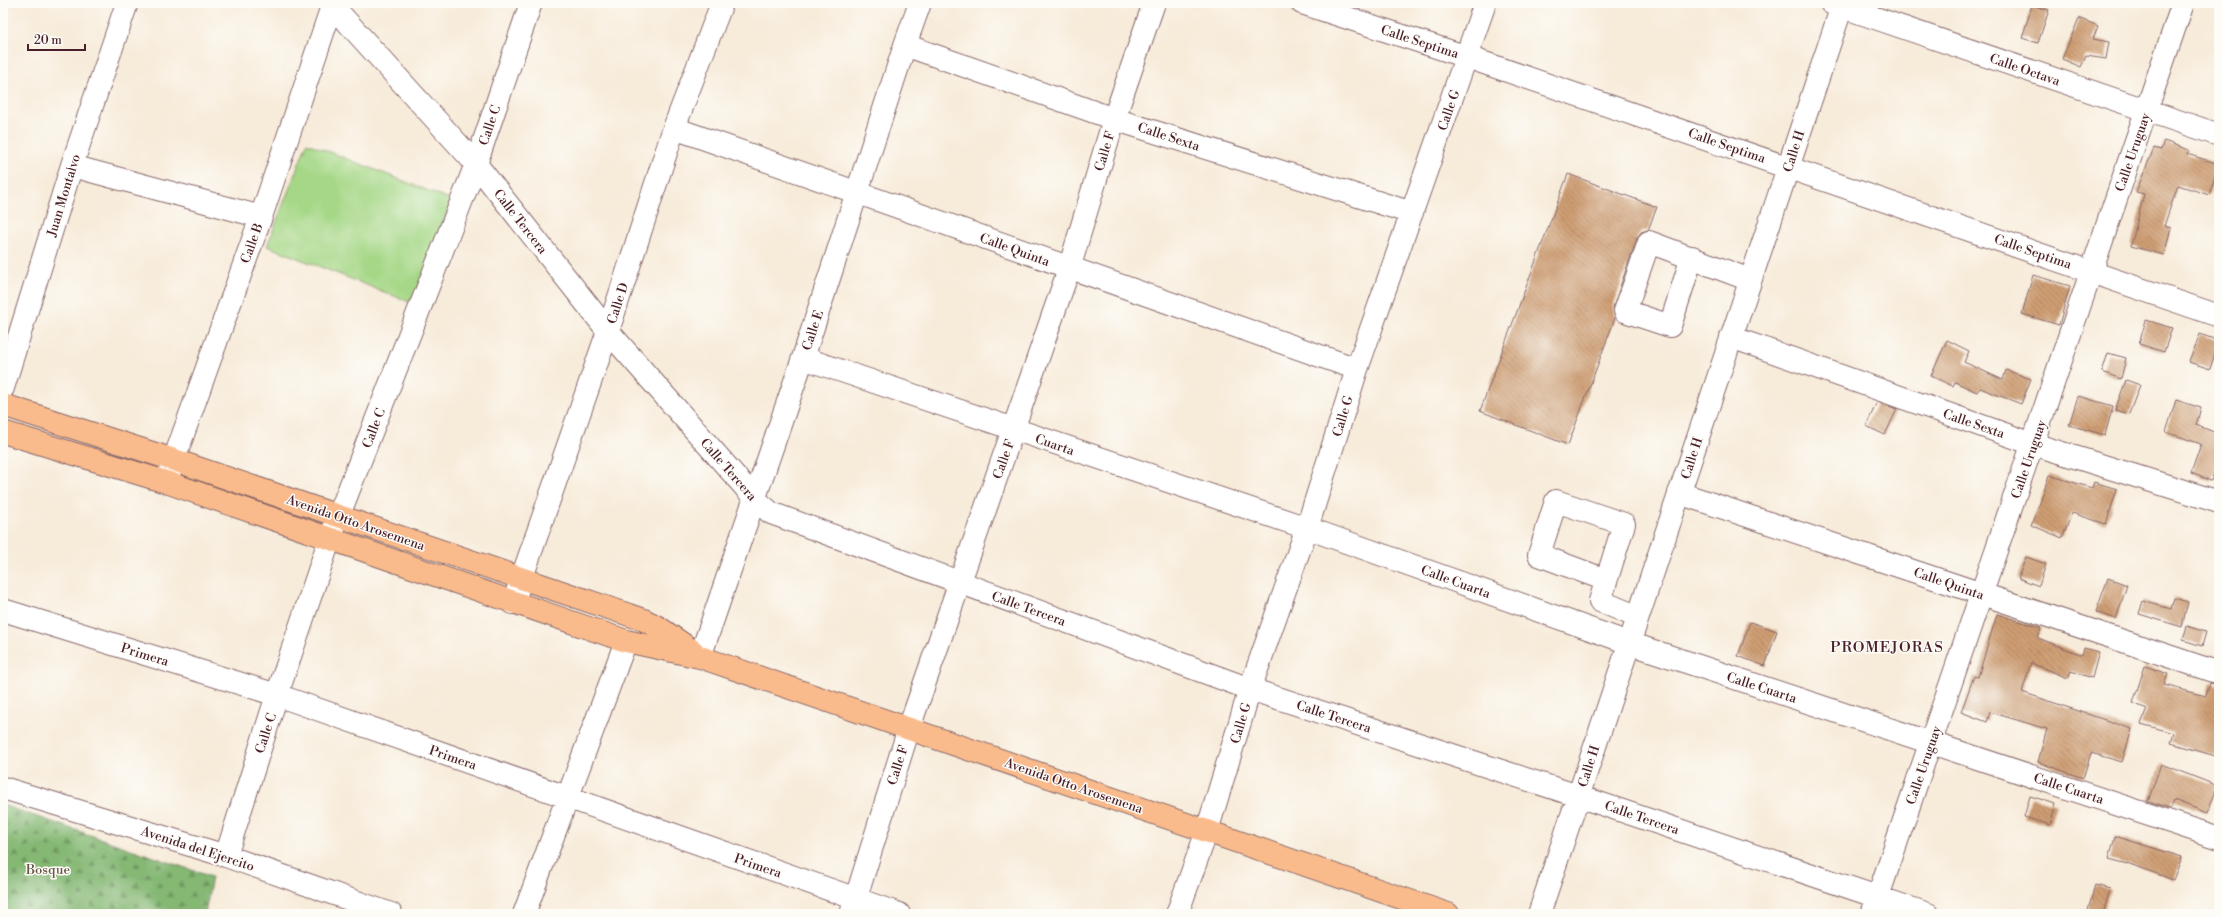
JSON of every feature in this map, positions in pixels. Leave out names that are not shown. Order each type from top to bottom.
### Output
[{"type":"main road","name":"Avenida Otto Arosemena","points":[[3,405],[174,460],[520,580],[644,620],[658,627],[700,657]]},
{"type":"main road","name":"Avenida Otto Arosemena","points":[[3,432],[166,482],[626,641],[700,657],[1448,914]]},
{"type":"street","name":"Juan Montalvo","points":[[3,388],[72,166],[127,3]]},
{"type":"street","name":"Calle C","points":[[226,856],[277,695],[330,538],[476,164],[531,3]]},
{"type":"street","name":"Calle D","points":[[513,603],[608,331],[674,128],[722,3]]},
{"type":"street","name":"Calle E","points":[[700,657],[803,358],[905,44],[920,3]]},
{"type":"street","name":"Calle F","points":[[853,907],[909,728],[958,583],[1014,430],[1069,269],[1114,119],[1154,3]]},
{"type":"street","name":"Calle Septima","points":[[1302,3],[1467,57],[1788,166],[2219,316]]},
{"type":"street","name":"Calle G","points":[[1177,914],[1207,831],[1250,688],[1307,528],[1357,369],[1485,3]]},
{"type":"street","name":"Calle Uruguay","points":[[1874,906],[2183,3]]},
{"type":"street","name":"Calle Tercera","points":[[332,4],[476,164],[608,331],[771,514],[1250,688],[1578,796],[1874,906],[1928,914]]},
{"type":"street","name":"Calle B","points":[[166,482],[261,217],[332,4]]},
{"type":"street","name":"Calle Octava","points":[[1838,4],[2146,111],[2219,134]]},
{"type":"street","name":"Calle H","points":[[1539,914],[1788,166],[1838,4]]},
{"type":"street","name":"Calle Sexta","points":[[905,44],[1114,119],[1412,213]]},
{"type":"street","name":"Calle Quinta","points":[[674,128],[857,191],[1069,269],[1357,369]]},
{"type":"street","points":[[72,166],[261,217]]},
{"type":"street","points":[[1692,257],[1750,280]]},
{"type":"street","name":"Calle Sexta","points":[[1731,338],[2033,444],[2219,502]]},
{"type":"street","name":"Cuarta","points":[[803,358],[1307,528]]},
{"type":"street","name":"Calle Quinta","points":[[1679,493],[2219,673]]},
{"type":"street","name":"Calle Cuarta","points":[[1307,528],[1629,643],[2219,838]]},
{"type":"street","points":[[1606,580],[1600,599],[1601,603],[1638,617]]},
{"type":"street","name":"Primera","points":[[3,610],[277,695],[568,798],[853,907],[899,914]]},
{"type":"street","points":[[524,914],[626,641]]},
{"type":"street","name":"Avenida del Ejercito","points":[[3,788],[226,856],[391,914]]},
{"type":"green space","points":[[307,143],[452,200],[412,303],[267,246]]},
{"type":"green space","name":"Bosque","points":[[3,805],[212,877],[205,914],[3,914]]},
{"type":"building","points":[[2032,5],[2049,10],[2038,43],[2022,38]]},
{"type":"building","points":[[2079,18],[2098,26],[2093,39],[2109,42],[2106,59],[2086,56],[2081,67],[2062,59]]},
{"type":"building","points":[[2164,141],[2189,150],[2187,154],[2219,164],[2209,195],[2178,185],[2164,226],[2171,228],[2164,255],[2131,246],[2144,194],[2136,192],[2154,148],[2161,150]]},
{"type":"building","points":[[1568,174],[1657,207],[1648,230],[1641,232],[1637,238],[1613,307],[1615,318],[1568,445],[1480,411]]},
{"type":"building","points":[[2033,275],[2070,286],[2059,325],[2022,314]]},
{"type":"building","points":[[2146,320],[2172,328],[2164,352],[2139,344]]},
{"type":"building","points":[[2200,334],[2219,341],[2210,369],[2189,362]]},
{"type":"building","points":[[1947,340],[1969,351],[1964,362],[2003,380],[2006,370],[2031,379],[2021,404],[1980,388],[1977,392],[1955,382],[1953,386],[1931,376]]},
{"type":"building","points":[[2108,353],[2126,358],[2121,379],[2102,372]]},
{"type":"building","points":[[2126,380],[2140,385],[2129,414],[2115,410]]},
{"type":"building","points":[[2078,396],[2113,406],[2105,435],[2069,425]]},
{"type":"building","points":[[2176,400],[2201,408],[2196,425],[2219,434],[2219,460],[2211,481],[2191,473],[2201,444],[2166,432]]},
{"type":"building","points":[[1877,402],[1897,409],[1885,435],[1866,426]]},
{"type":"building","points":[[2049,475],[2092,488],[2094,482],[2117,489],[2106,524],[2072,513],[2062,538],[2031,525]]},
{"type":"building","points":[[2026,557],[2046,564],[2039,586],[2018,578]]},
{"type":"building","points":[[2108,578],[2127,585],[2116,619],[2096,612]]},
{"type":"building","points":[[2174,598],[2188,602],[2182,627],[2139,614],[2143,601],[2171,609]]},
{"type":"building","points":[[1997,614],[2041,628],[2038,638],[2082,655],[2084,648],[2099,652],[2092,678],[2071,671],[2068,678],[2031,663],[2022,692],[2132,729],[2122,762],[2091,753],[2083,778],[2038,762],[2047,729],[1990,712],[1987,722],[1961,712],[1974,676],[1978,677]]},
{"type":"building","points":[[1750,622],[1777,631],[1765,666],[1738,656]]},
{"type":"building","points":[[2187,626],[2206,632],[2202,646],[2183,640]]},
{"type":"building","points":[[2145,666],[2168,674],[2164,685],[2206,696],[2210,683],[2219,685],[2219,757],[2171,743],[2174,733],[2141,724],[2147,709],[2133,703]]},
{"type":"building","points":[[2161,764],[2218,786],[2207,813],[2174,800],[2171,808],[2148,801]]},
{"type":"building","points":[[2030,796],[2056,804],[2050,825],[2024,817]]},
{"type":"building","points":[[2115,836],[2182,857],[2173,880],[2128,863],[2109,859]]},
{"type":"building","points":[[2095,885],[2110,889],[2103,914],[2087,914]]},
{"type":"district","name":"PROMEJORAS","points":[[1887,647]]}]
